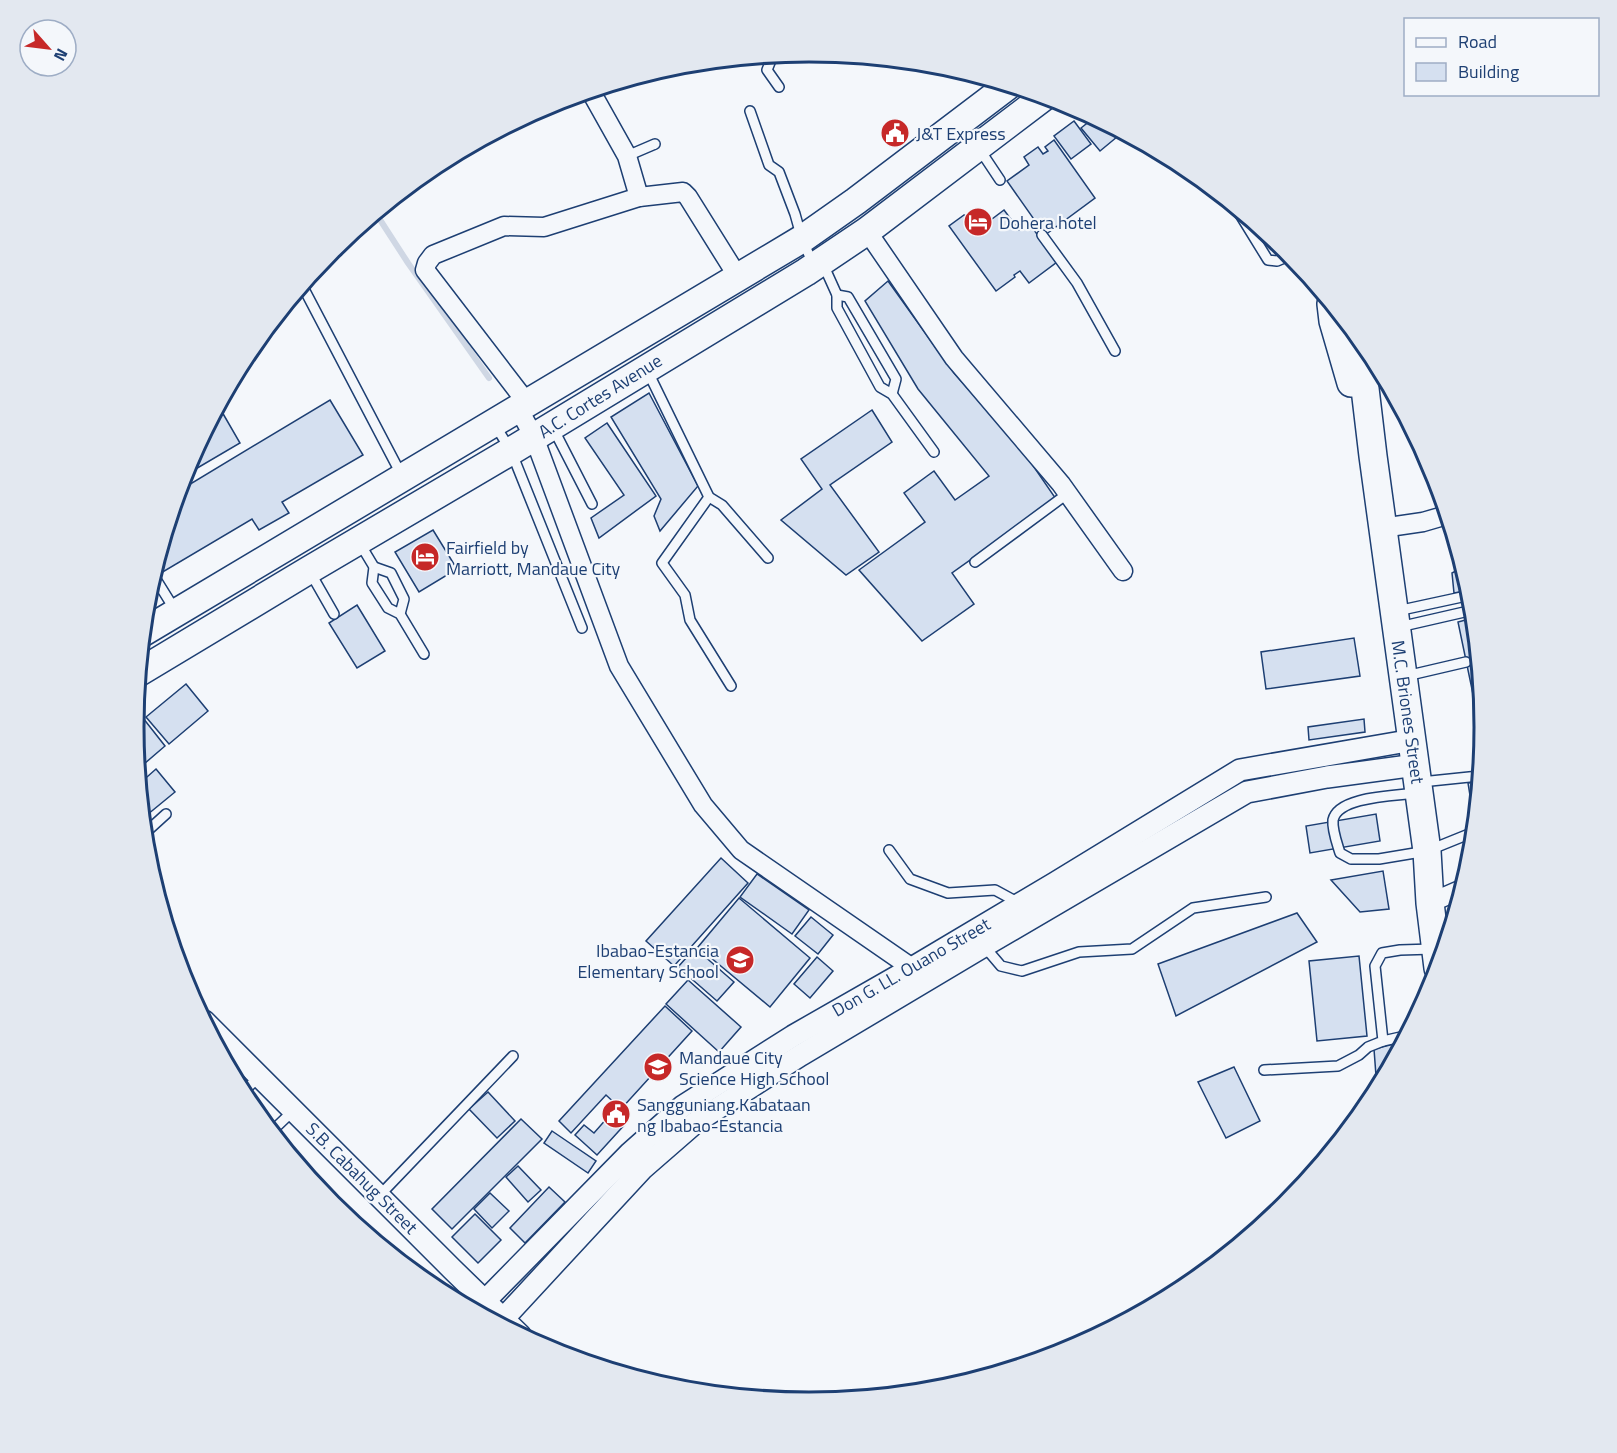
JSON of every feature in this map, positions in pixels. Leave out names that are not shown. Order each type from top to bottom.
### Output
[{"type":"main road","name":"A.C. Cortes Avenue","points":[[151,628],[802,239],[856,201],[996,89]]},
{"type":"main road","name":"A.C. Cortes Avenue","points":[[146,668],[511,451],[818,264],[867,231],[1037,102]]},
{"type":"main road","name":"M.C. Briones Street","points":[[1334,319],[1373,456]]},
{"type":"main road","name":"M.C. Briones Street","points":[[1361,358],[1382,528],[1417,770],[1427,851],[1435,948]]},
{"type":"main road","name":"M.C. Briones Street","points":[[1373,376],[1373,456]]},
{"type":"main road","points":[[187,606],[214,628]]},
{"type":"street","points":[[1000,90],[1008,124]]},
{"type":"street","points":[[594,97],[627,156],[639,197]]},
{"type":"street","points":[[738,277],[683,192],[639,197],[544,227],[504,226],[433,255],[424,270],[543,431],[620,666],[703,805],[741,850],[912,968]]},
{"type":"street","points":[[867,231],[954,358],[1067,494],[1123,571]]},
{"type":"street","points":[[1382,528],[1439,517]]},
{"type":"street","name":"Don G. LL. Ouano Street","points":[[839,1021],[984,946],[1060,891],[1247,792],[1327,777],[1417,770]]},
{"type":"street","name":"Don G. LL. Ouano Street","points":[[481,1305],[636,1161],[696,1122],[912,968],[1019,903],[1060,891]]},
{"type":"street","points":[[1430,903],[1452,893]]},
{"type":"street","name":"S.B. Cabahug Street","points":[[221,1038],[452,1269],[478,1303]]},
{"type":"street","name":"Don G. LL. Ouano Street","points":[[504,1318],[636,1161]]},
{"type":"lane","points":[[770,63],[767,70],[779,87]]},
{"type":"lane","points":[[750,111],[769,165],[779,172],[802,239],[837,295],[837,308],[880,387],[892,394],[934,452]]},
{"type":"lane","points":[[627,156],[655,144]]},
{"type":"lane","points":[[978,148],[1000,180]]},
{"type":"lane","points":[[1249,229],[1268,260],[1282,259]]},
{"type":"lane","points":[[1042,235],[1077,283],[1114,351]]},
{"type":"lane","points":[[306,292],[403,477]]},
{"type":"lane","points":[[837,295],[848,297],[896,379],[892,394]]},
{"type":"lane","points":[[850,332],[863,323]]},
{"type":"lane","points":[[645,368],[709,497],[722,505],[768,558]]},
{"type":"lane","points":[[494,423],[511,451],[582,628]]},
{"type":"lane","points":[[543,431],[592,504]]},
{"type":"lane","points":[[975,562],[1067,494]]},
{"type":"lane","points":[[709,497],[662,563],[685,595],[690,620],[731,686]]},
{"type":"lane","points":[[359,541],[374,567],[372,583],[388,608],[400,614],[424,654]]},
{"type":"lane","points":[[374,567],[391,573],[404,599],[400,614]]},
{"type":"lane","points":[[309,570],[334,614]]},
{"type":"lane","points":[[160,580],[187,606]]},
{"type":"lane","points":[[1395,620],[1461,598]]},
{"type":"lane","points":[[1395,620],[1463,611]]},
{"type":"lane","points":[[1403,677],[1467,662]]},
{"type":"lane","points":[[1464,836],[1427,851],[1379,859],[1351,859],[1340,853],[1333,824],[1334,817],[1346,805],[1417,770],[1472,775]]},
{"type":"lane","points":[[151,827],[166,814]]},
{"type":"lane","points":[[889,850],[910,879],[948,893],[995,890],[1019,903]]},
{"type":"lane","points":[[984,946],[1001,966],[1022,970],[1078,952],[1132,949],[1193,908],[1266,897]]},
{"type":"lane","points":[[1383,1041],[1375,966],[1382,953],[1400,950],[1432,957]]},
{"type":"lane","points":[[1264,1070],[1338,1066],[1359,1055],[1368,1047],[1395,1038]]},
{"type":"lane","points":[[379,1196],[513,1056]]},
{"type":"lane","points":[[250,1086],[260,1076]]},
{"type":"lane","points":[[277,1126],[294,1110]]},
{"type":"building","points":[[1074,121],[1091,144],[1071,159],[1054,136]]},
{"type":"building","points":[[1087,123],[1116,137],[1100,151],[1081,128]]},
{"type":"building","points":[[1054,140],[1095,198],[1045,235],[1007,181],[1029,165],[1024,157],[1038,147],[1043,154],[1048,151],[1045,147]]},
{"type":"building","points":[[1004,210],[1019,230],[1029,223],[1057,262],[1029,283],[1020,271],[996,291],[949,226],[964,215],[992,219]]},
{"type":"building","points":[[888,281],[954,373],[1023,451],[1056,499],[952,573],[974,604],[922,641],[859,570],[925,522],[904,493],[934,471],[955,500],[989,476],[918,389],[865,301]]},
{"type":"building","points":[[649,393],[698,486],[660,531],[654,516],[661,499],[611,417]]},
{"type":"building","points":[[330,400],[363,455],[282,502],[289,513],[259,530],[252,519],[162,573],[189,485]]},
{"type":"building","points":[[872,410],[892,442],[830,485],[879,552],[846,575],[781,520],[822,489],[801,459]]},
{"type":"building","points":[[223,413],[240,443],[195,469]]},
{"type":"building","points":[[607,423],[656,496],[599,538],[591,518],[624,495],[585,438]]},
{"type":"building","points":[[433,530],[457,569],[419,592],[395,552]]},
{"type":"building","points":[[1455,571],[1460,592],[1454,593],[1452,573]]},
{"type":"building","points":[[357,605],[385,651],[357,668],[329,623]]},
{"type":"building","points":[[1465,620],[1472,691],[1458,622]]},
{"type":"building","points":[[1354,638],[1360,676],[1266,689],[1261,652]]},
{"type":"building","points":[[186,684],[208,711],[169,744],[146,717]]},
{"type":"building","points":[[144,719],[165,746],[145,763]]},
{"type":"building","points":[[1364,719],[1365,732],[1309,740],[1308,727]]},
{"type":"building","points":[[156,769],[175,792],[149,813],[149,813],[146,778]]},
{"type":"building","points":[[1376,814],[1380,841],[1310,853],[1306,826]]},
{"type":"building","points":[[721,858],[748,883],[674,966],[646,941]]},
{"type":"building","points":[[1383,871],[1389,909],[1360,912],[1331,880]]},
{"type":"building","points":[[757,874],[809,910],[792,934],[740,897]]},
{"type":"building","points":[[739,898],[810,958],[770,1007],[698,947]]},
{"type":"building","points":[[1297,913],[1317,942],[1176,1016],[1158,964]]},
{"type":"building","points":[[811,917],[833,935],[818,954],[795,936]]},
{"type":"building","points":[[695,948],[734,982],[717,1001],[678,967]]},
{"type":"building","points":[[1359,956],[1367,1036],[1317,1041],[1309,961]]},
{"type":"building","points":[[817,957],[833,971],[810,998],[794,984]]},
{"type":"building","points":[[688,980],[741,1027],[719,1052],[666,1004]]},
{"type":"building","points":[[665,1006],[692,1031],[621,1109],[606,1095],[571,1133],[559,1121]]},
{"type":"building","points":[[1392,1044],[1376,1072],[1374,1049]]},
{"type":"building","points":[[1234,1067],[1260,1121],[1226,1138],[1198,1082]]},
{"type":"building","points":[[488,1092],[515,1121],[497,1138],[469,1109]]},
{"type":"building","points":[[615,1109],[628,1121],[597,1155],[575,1135],[584,1125],[594,1133]]},
{"type":"building","points":[[521,1119],[542,1139],[452,1229],[432,1209]]},
{"type":"building","points":[[552,1131],[596,1161],[588,1173],[544,1143]]},
{"type":"building","points":[[518,1166],[541,1190],[528,1202],[506,1177]]},
{"type":"building","points":[[549,1187],[565,1202],[525,1243],[510,1228]]},
{"type":"building","points":[[490,1193],[509,1211],[492,1228],[474,1209]]},
{"type":"building","points":[[475,1214],[501,1240],[478,1263],[452,1237]]},
{"type":"waterway","points":[[380,219],[489,378]]},
{"type":"place","name":"J&T Express","points":[[895,133]]},
{"type":"place","name":"Dohera hotel","points":[[978,222]]},
{"type":"place","name":"Fairfield by Marriott, Mandaue City","points":[[425,557]]},
{"type":"place","name":"Ibabao-Estancia Elementary School","points":[[740,960]]},
{"type":"place","name":"Mandaue City Science High School","points":[[658,1067]]},
{"type":"place","name":"Sangguniang Kabataan ng Ibabao-Estancia","points":[[616,1114]]}]
